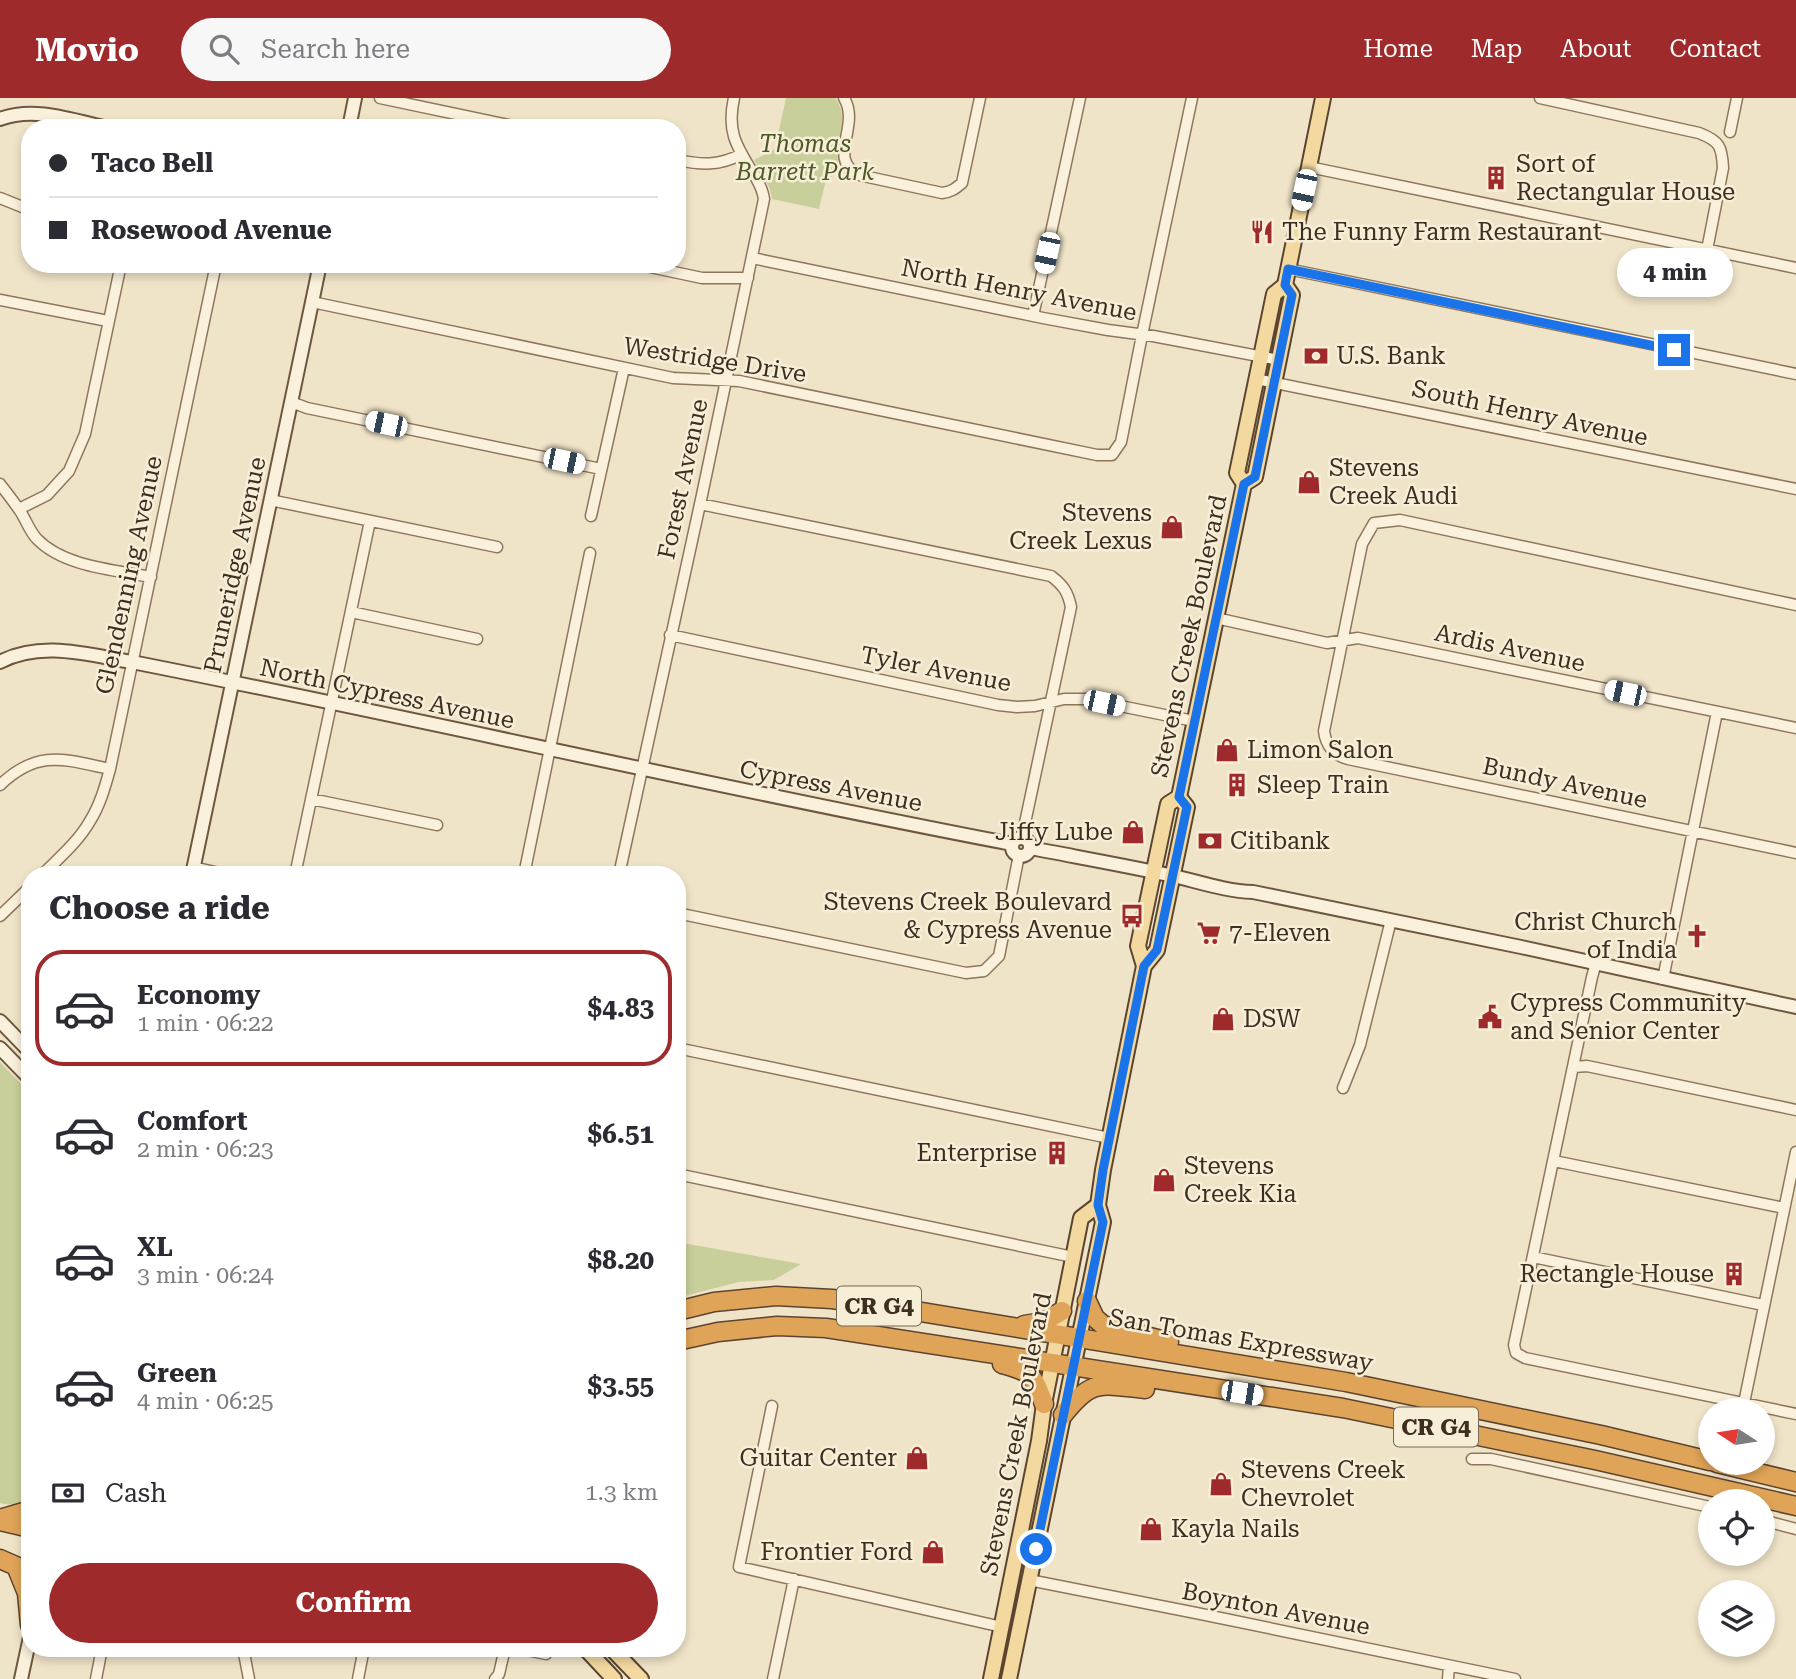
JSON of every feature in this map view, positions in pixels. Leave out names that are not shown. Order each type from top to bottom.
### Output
[{"type":"highway","name":"San Tomas Expressway","points":[[686,1309],[714,1302],[776,1296],[832,1299],[1346,1382],[1601,1435],[1698,1458]]},
{"type":"highway","points":[[1087,1301],[1095,1318],[1103,1325],[1184,1346],[1204,1358]]},
{"type":"highway","points":[[1011,1326],[1042,1322],[1062,1311]]},
{"type":"highway","name":"San Tomas Expressway","points":[[686,1339],[718,1332],[777,1326],[826,1328],[935,1344],[1343,1408],[1595,1460],[1796,1506]]},
{"type":"highway","points":[[935,1344],[1029,1373],[1044,1404]]},
{"type":"highway","points":[[1063,1415],[1080,1395],[1102,1385],[1176,1392],[1217,1389]]},
{"type":"highway","points":[[1767,1475],[1796,1482]]},
{"type":"highway","points":[[0,1520],[21,1513]]},
{"type":"highway","points":[[0,1520],[21,1526]]},
{"type":"highway","points":[[0,1552],[21,1556]]},
{"type":"highway","points":[[0,1559],[16,1566],[21,1578]]},
{"type":"main road","name":"Stevens Creek Boulevard","points":[[1144,966],[1138,946],[1153,872],[1168,804],[1179,797],[1244,484],[1237,473],[1256,379],[1274,294],[1285,285],[1323,98]]},
{"type":"main road","name":"Stevens Creek Boulevard","points":[[1244,484],[1255,477],[1292,295],[1285,285]]},
{"type":"main road","name":"Stevens Creek Boulevard","points":[[1009,1679],[1103,1222],[1098,1205],[1144,966],[1157,950],[1187,807],[1179,797]]},
{"type":"main road","name":"Stevens Creek Boulevard","points":[[991,1679],[1081,1219],[1098,1205]]},
{"type":"main road","points":[[1017,1553],[1023,1573],[1030,1580]]},
{"type":"main road","points":[[1002,1627],[1007,1633],[1007,1648],[1014,1658]]},
{"type":"main road","points":[[593,1657],[614,1679]]},
{"type":"main road","points":[[620,1657],[641,1679]]},
{"type":"street","points":[[351,119],[355,98]]},
{"type":"street","points":[[380,98],[480,119]]},
{"type":"street","name":"Forest Avenue","points":[[621,866],[763,206],[764,194],[731,127],[734,98]]},
{"type":"street","points":[[844,98],[849,106],[850,117],[844,158],[850,170],[862,176],[942,193],[950,192],[962,183],[980,98]]},
{"type":"street","points":[[1033,316],[1080,98]]},
{"type":"street","points":[[1142,335],[1192,98]]},
{"type":"street","points":[[1540,98],[1699,134],[1709,137],[1720,147],[1723,168],[1707,250]]},
{"type":"street","points":[[1730,132],[1737,98]]},
{"type":"street","points":[[0,119],[27,113],[66,119]]},
{"type":"street","points":[[686,161],[713,164],[727,162],[742,154]]},
{"type":"street","points":[[1309,167],[1796,268]]},
{"type":"street","points":[[0,198],[21,206]]},
{"type":"street","name":"North Henry Avenue","points":[[752,258],[1033,316],[1279,360]]},
{"type":"street","points":[[1288,269],[1796,374]]},
{"type":"street","points":[[19,509],[47,495],[69,471],[85,434],[119,273]]},
{"type":"street","name":"Glendenning Avenue","points":[[51,866],[74,843],[103,796],[214,273]]},
{"type":"street","name":"Pruneridge Avenue","points":[[193,866],[318,273]]},
{"type":"street","points":[[678,273],[702,278],[748,278]]},
{"type":"street","points":[[0,300],[108,321]]},
{"type":"street","name":"Westridge Drive","points":[[312,302],[673,378],[739,381],[1097,455],[1112,455],[1121,442],[1142,335]]},
{"type":"street","points":[[591,516],[624,368]]},
{"type":"street","name":"South Henry Avenue","points":[[1256,379],[1796,489]]},
{"type":"street","points":[[291,402],[307,408],[601,469]]},
{"type":"street","points":[[0,484],[36,538],[50,550],[80,563],[151,577]]},
{"type":"street","points":[[270,500],[497,547]]},
{"type":"street","points":[[686,915],[966,973],[984,971],[999,956],[1071,607],[1066,589],[1051,576],[700,504]]},
{"type":"street","points":[[297,866],[370,520]]},
{"type":"street","points":[[1341,641],[1362,544],[1374,523],[1399,520],[1796,605]]},
{"type":"street","points":[[526,866],[590,553]]},
{"type":"street","points":[[351,612],[477,639]]},
{"type":"street","name":"Ardis Avenue","points":[[1216,618],[1327,643],[1358,638],[1796,728]]},
{"type":"street","name":"Tyler Avenue","points":[[670,635],[998,705],[1017,707],[1064,699],[1086,699],[1194,721]]},
{"type":"street","name":"Bundy Avenue","points":[[1341,641],[1324,725],[1324,737],[1337,755],[1796,853]]},
{"type":"street","name":"North Cypress Avenue","points":[[2,657],[51,650],[132,662],[641,770]]},
{"type":"street","points":[[1663,979],[1717,712]]},
{"type":"street","points":[[0,785],[12,773],[29,763],[52,759],[110,769]]},
{"type":"street","name":"Cypress Avenue","points":[[641,770],[1021,846]]},
{"type":"street","points":[[311,799],[437,825]]},
{"type":"street","points":[[1021,846],[1391,920],[1796,1007]]},
{"type":"street","points":[[0,916],[21,896]]},
{"type":"street","points":[[1343,1088],[1360,1045],[1391,920]]},
{"type":"street","points":[[1596,963],[1514,1345],[1516,1353],[1525,1358],[1720,1398]]},
{"type":"street","points":[[0,1021],[21,1043]]},
{"type":"street","points":[[0,1048],[21,1070]]},
{"type":"street","points":[[686,1050],[1109,1138]]},
{"type":"street","points":[[1574,1067],[1587,1066],[1796,1110]]},
{"type":"street","points":[[1745,1398],[1796,1152]]},
{"type":"street","points":[[1554,1161],[1784,1208]]},
{"type":"street","points":[[686,1176],[1073,1257]]},
{"type":"street","points":[[1534,1257],[1763,1305]]},
{"type":"street","points":[[772,1406],[739,1567],[1002,1627]]},
{"type":"street","points":[[1775,1410],[1796,1414]]},
{"type":"street","points":[[1472,1459],[1491,1458],[1698,1504]]},
{"type":"street","points":[[1775,1523],[1796,1529]]},
{"type":"street","points":[[773,1679],[794,1579]]},
{"type":"street","name":"Boynton Avenue","points":[[1030,1580],[1515,1679]]},
{"type":"street","points":[[21,1679],[26,1657]]},
{"type":"street","points":[[96,1679],[100,1657]]},
{"type":"street","points":[[245,1657],[249,1679]]},
{"type":"street","points":[[358,1679],[362,1657]]},
{"type":"street","points":[[495,1679],[503,1657]]},
{"type":"street","points":[[1448,1679],[1449,1666]]},
{"type":"green space","name":"Thomas Barrett Park","points":[[786,98],[835,98],[840,107],[842,125],[838,162],[841,171],[826,180],[819,209],[772,199],[770,189],[754,160],[775,149]]},
{"type":"green space","points":[[0,1062],[21,1084],[21,1504],[0,1503]]},
{"type":"green space","points":[[686,1244],[801,1264],[774,1280],[739,1282],[686,1296]]},
{"type":"place","name":"Sort of Rectangular House","points":[[1496,178]]},
{"type":"place","name":"The Funny Farm Restaurant","points":[[1262,232]]},
{"type":"place","name":"U.S. Bank","points":[[1316,356]]},
{"type":"place","name":"Stevens Creek Audi","points":[[1309,482]]},
{"type":"place","name":"Stevens Creek Lexus","points":[[1172,527]]},
{"type":"place","name":"Limon Salon","points":[[1227,750]]},
{"type":"place","name":"Sleep Train","points":[[1237,785]]},
{"type":"place","name":"Jiffy Lube","points":[[1133,832]]},
{"type":"place","name":"Citibank","points":[[1210,841]]},
{"type":"place","name":"Stevens Creek Boulevard & Cypress Avenue","points":[[1132,916]]},
{"type":"place","name":"7-Eleven","points":[[1209,933]]},
{"type":"place","name":"Christ Church of India","points":[[1697,936]]},
{"type":"place","name":"Cypress Community and Senior Center","points":[[1490,1017]]},
{"type":"place","name":"DSW","points":[[1223,1019]]},
{"type":"place","name":"Enterprise","points":[[1057,1153]]},
{"type":"place","name":"Stevens Creek Kia","points":[[1164,1180]]},
{"type":"place","name":"Rectangle House","points":[[1734,1274]]},
{"type":"place","name":"Guitar Center","points":[[917,1458]]},
{"type":"place","name":"Stevens Creek Chevrolet","points":[[1221,1484]]},
{"type":"place","name":"Kayla Nails","points":[[1151,1529]]},
{"type":"place","name":"Frontier Ford","points":[[933,1552]]},
{"type":"route","points":[[1036,1549],[1103,1222],[1098,1205],[1118,1093],[1144,966],[1157,950],[1187,807],[1179,797],[1191,734],[1244,484],[1255,477],[1292,295],[1285,285],[1288,269],[1674,350]]}]
